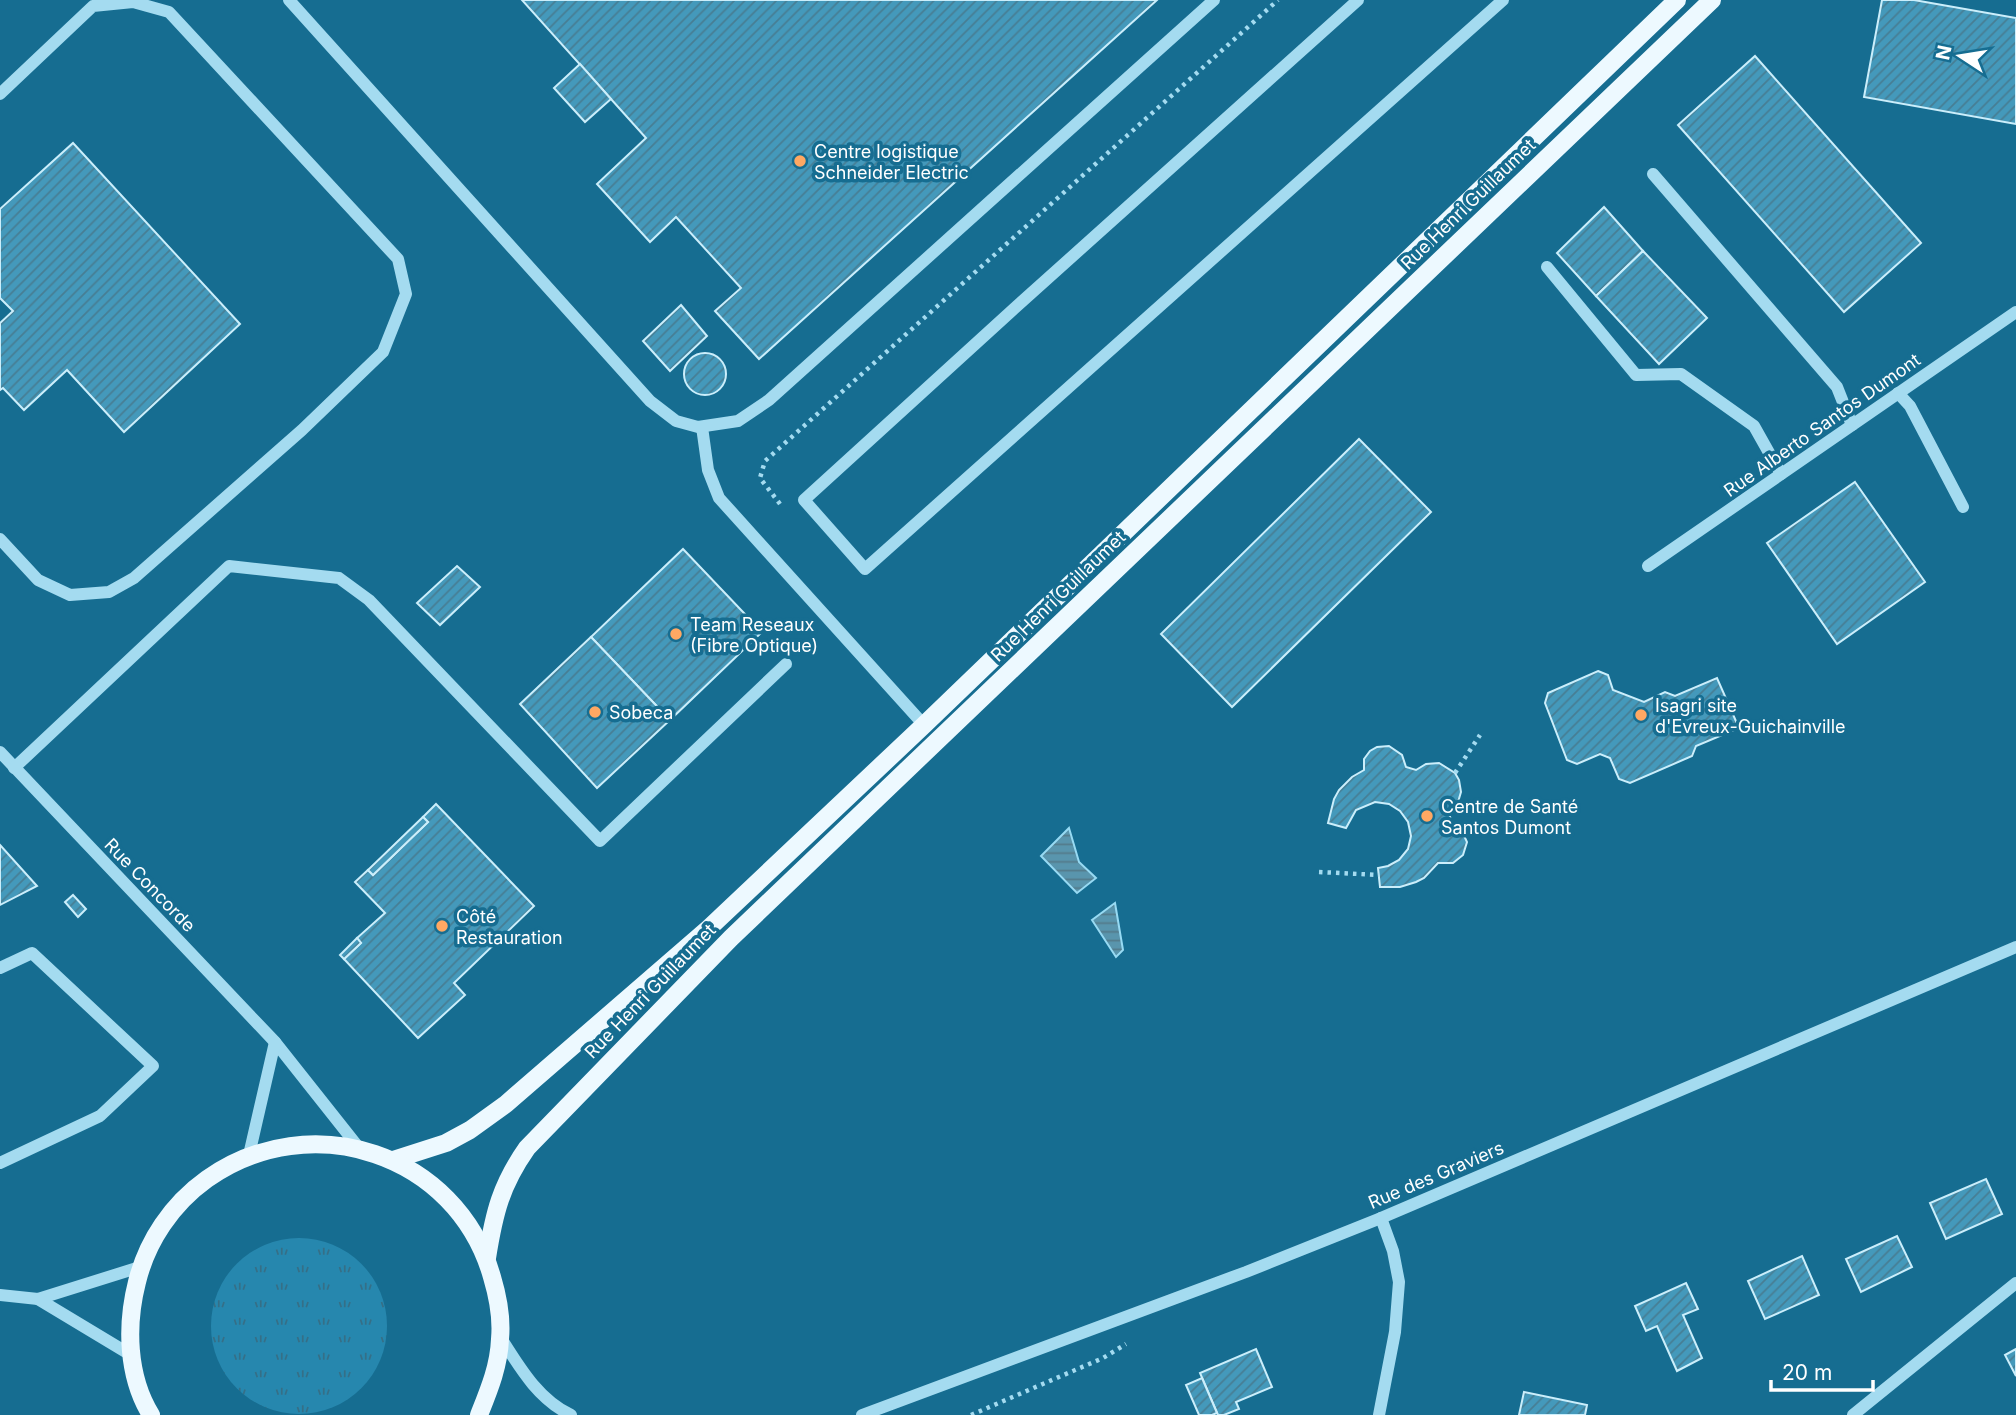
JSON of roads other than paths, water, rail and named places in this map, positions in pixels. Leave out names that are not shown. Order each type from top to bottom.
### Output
[{"type":"main road","name":"Rue Henri Guillaumet","points":[[393,1160],[446,1143],[471,1130],[506,1104],[709,928],[924,725],[1677,0]]},
{"type":"main road","name":"Rue Henri Guillaumet","points":[[487,1258],[502,1190],[510,1171],[527,1148],[721,948],[1712,0]]},
{"type":"main road","points":[[143,1410],[131,1355],[130,1325],[140,1267],[153,1238],[172,1211],[220,1170],[249,1155],[285,1146],[322,1143],[359,1149],[393,1160],[423,1178],[449,1200],[471,1228],[487,1258],[498,1298],[501,1338],[493,1381],[479,1415]]},
{"type":"street","points":[[289,0],[650,401],[676,421],[702,427],[737,421],[769,400],[1214,0]]},
{"type":"street","points":[[1359,0],[804,500],[865,569],[1503,0]]},
{"type":"street","points":[[0,94],[93,6],[134,2],[169,12],[398,259],[406,294],[383,352],[302,430],[134,578],[109,592],[70,596],[38,580],[0,539]]},
{"type":"street","points":[[1653,174],[1837,387],[1852,425]]},
{"type":"street","points":[[1547,267],[1636,374],[1681,374],[1754,426],[1782,474]]},
{"type":"street","name":"Rue Alberto Santos Dumont","points":[[1648,566],[2016,312]]},
{"type":"street","points":[[1898,393],[1910,407],[1964,506]]},
{"type":"street","points":[[702,427],[708,470],[719,498],[924,725]]},
{"type":"street","points":[[14,768],[229,566],[338,578],[369,600],[600,841],[786,664]]},
{"type":"street","name":"Rue Concorde","points":[[0,752],[275,1042],[359,1149]]},
{"type":"street","name":"Rue des Graviers","points":[[862,1415],[1246,1272],[1381,1218],[2016,947]]},
{"type":"street","points":[[0,968],[32,953],[153,1066],[100,1116],[0,1163]]},
{"type":"street","points":[[249,1155],[275,1042]]},
{"type":"street","points":[[1379,1415],[1395,1332],[1399,1282],[1393,1251],[1381,1218]]},
{"type":"street","points":[[0,1295],[38,1299],[140,1267]]},
{"type":"street","points":[[1853,1415],[2016,1283]]},
{"type":"street","points":[[38,1299],[131,1355]]},
{"type":"street","points":[[501,1338],[525,1375],[554,1407],[571,1415]]},
{"type":"place","name":"Centre logistique Schneider Electric","points":[[800,161]]},
{"type":"place","name":"Team Reseaux (Fibre Optique)","points":[[676,634]]},
{"type":"place","name":"Sobeca","points":[[595,712]]},
{"type":"place","name":"Isagri site d'Evreux-Guichainville","points":[[1641,715]]},
{"type":"place","name":"Centre de Santé Santos Dumont","points":[[1427,816]]},
{"type":"place","name":"Côté Restauration","points":[[442,926]]}]
